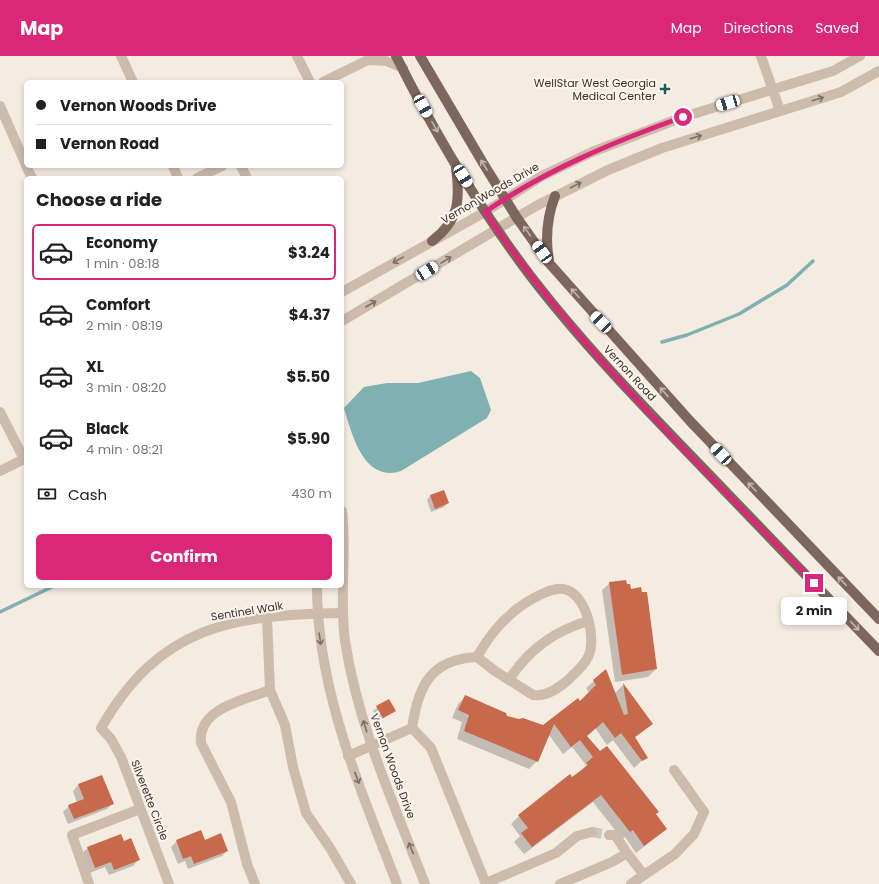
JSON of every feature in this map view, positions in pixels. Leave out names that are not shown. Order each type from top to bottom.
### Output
[{"type":"main road","name":"Vernon Road","points":[[396,56],[456,164],[485,212],[561,314],[624,385],[879,651]]},
{"type":"main road","name":"Vernon Road","points":[[420,56],[461,128],[517,218],[549,263],[690,421],[879,619]]},
{"type":"main road","points":[[432,241],[446,229],[455,212],[459,191],[456,164]]},
{"type":"main road","points":[[549,263],[547,250],[547,226],[556,196]]},
{"type":"street","points":[[120,56],[132,80]]},
{"type":"street","points":[[297,56],[309,80]]},
{"type":"street","points":[[761,56],[780,111]]},
{"type":"street","name":"Vernon Woods Drive","points":[[344,291],[485,212],[505,198],[592,152],[636,133],[833,70],[860,56]]},
{"type":"street","points":[[327,80],[369,58],[386,61],[402,68]]},
{"type":"street","points":[[344,320],[517,218],[556,196],[608,170],[641,156],[841,92],[879,71]]},
{"type":"street","points":[[0,106],[24,160]]},
{"type":"street","points":[[201,176],[218,168]]},
{"type":"street","points":[[0,412],[24,456]]},
{"type":"street","points":[[0,471],[24,459]]},
{"type":"street","points":[[317,588],[317,614],[330,690],[348,756],[397,884]]},
{"type":"street","name":"Vernon Woods Drive","points":[[343,588],[343,613],[350,664],[371,746],[425,884]]},
{"type":"street","points":[[412,728],[420,690],[431,675],[454,661],[477,657],[523,690],[533,695],[540,696],[566,682],[588,657],[592,647],[592,638],[583,605],[571,592],[566,589],[549,591],[527,602],[507,617],[490,635],[477,657]]},
{"type":"street","name":"Sentinel Walk","points":[[101,728],[129,686],[152,663],[179,643],[222,625],[267,618],[343,613]]},
{"type":"street","points":[[267,618],[270,690],[285,725],[293,767],[306,813],[330,848],[351,884]]},
{"type":"street","points":[[509,680],[524,660],[542,643],[564,630],[588,622]]},
{"type":"street","points":[[255,884],[247,864],[231,802],[211,764],[200,738],[204,723],[212,715],[270,690]]},
{"type":"street","name":"Silverette Circle","points":[[101,728],[111,739],[121,757],[169,884]]},
{"type":"street","points":[[348,756],[412,728]]},
{"type":"street","points":[[412,728],[431,748],[486,884],[556,853],[576,836],[592,832]]},
{"type":"street","points":[[632,884],[675,854],[694,834],[704,812],[674,770]]},
{"type":"street","points":[[89,884],[72,835],[140,809]]},
{"type":"street","points":[[609,835],[615,835],[626,853],[644,875]]},
{"type":"street","points":[[560,884],[612,862],[626,853]]},
{"type":"water","points":[[471,371],[480,378],[491,410],[487,418],[401,471],[388,473],[378,470],[369,463],[356,443],[344,408],[364,387],[387,383],[418,383]]},
{"type":"building","points":[[444,490],[449,503],[435,509],[430,495]]},
{"type":"building","points":[[626,580],[627,584],[630,584],[631,589],[641,587],[642,592],[647,592],[657,669],[622,675],[609,582]]},
{"type":"building","points":[[606,669],[624,715],[628,714],[623,683],[653,724],[635,737],[648,758],[642,761],[621,733],[615,738],[603,722],[587,736],[600,751],[607,746],[659,812],[656,814],[667,829],[644,846],[633,830],[630,832],[601,795],[532,847],[521,833],[528,828],[518,815],[570,774],[572,777],[588,765],[586,763],[593,757],[580,740],[571,747],[554,724],[538,762],[464,731],[469,715],[458,710],[465,695],[506,713],[507,716],[519,719],[523,718],[543,725],[578,698],[580,701],[596,685],[593,680]]},
{"type":"building","points":[[389,699],[396,711],[383,718],[376,706]]},
{"type":"building","points":[[102,775],[114,804],[74,819],[68,805],[84,799],[78,784]]},
{"type":"building","points":[[201,830],[205,840],[221,833],[228,851],[194,864],[191,856],[183,859],[176,840]]},
{"type":"building","points":[[121,834],[124,841],[131,838],[140,860],[114,870],[111,862],[95,868],[87,847]]},
{"type":"waterway","points":[[662,342],[687,335],[739,314],[787,285],[813,261]]},
{"type":"waterway","points":[[0,612],[50,588]]},
{"type":"tunnel","points":[[592,832],[609,835]]},
{"type":"place","name":"WellStar West Georgia Medical Center","points":[[665,89]]},
{"type":"route","points":[[683,117],[636,133],[592,152],[542,176],[485,212],[529,274],[592,350],[814,583]]}]
